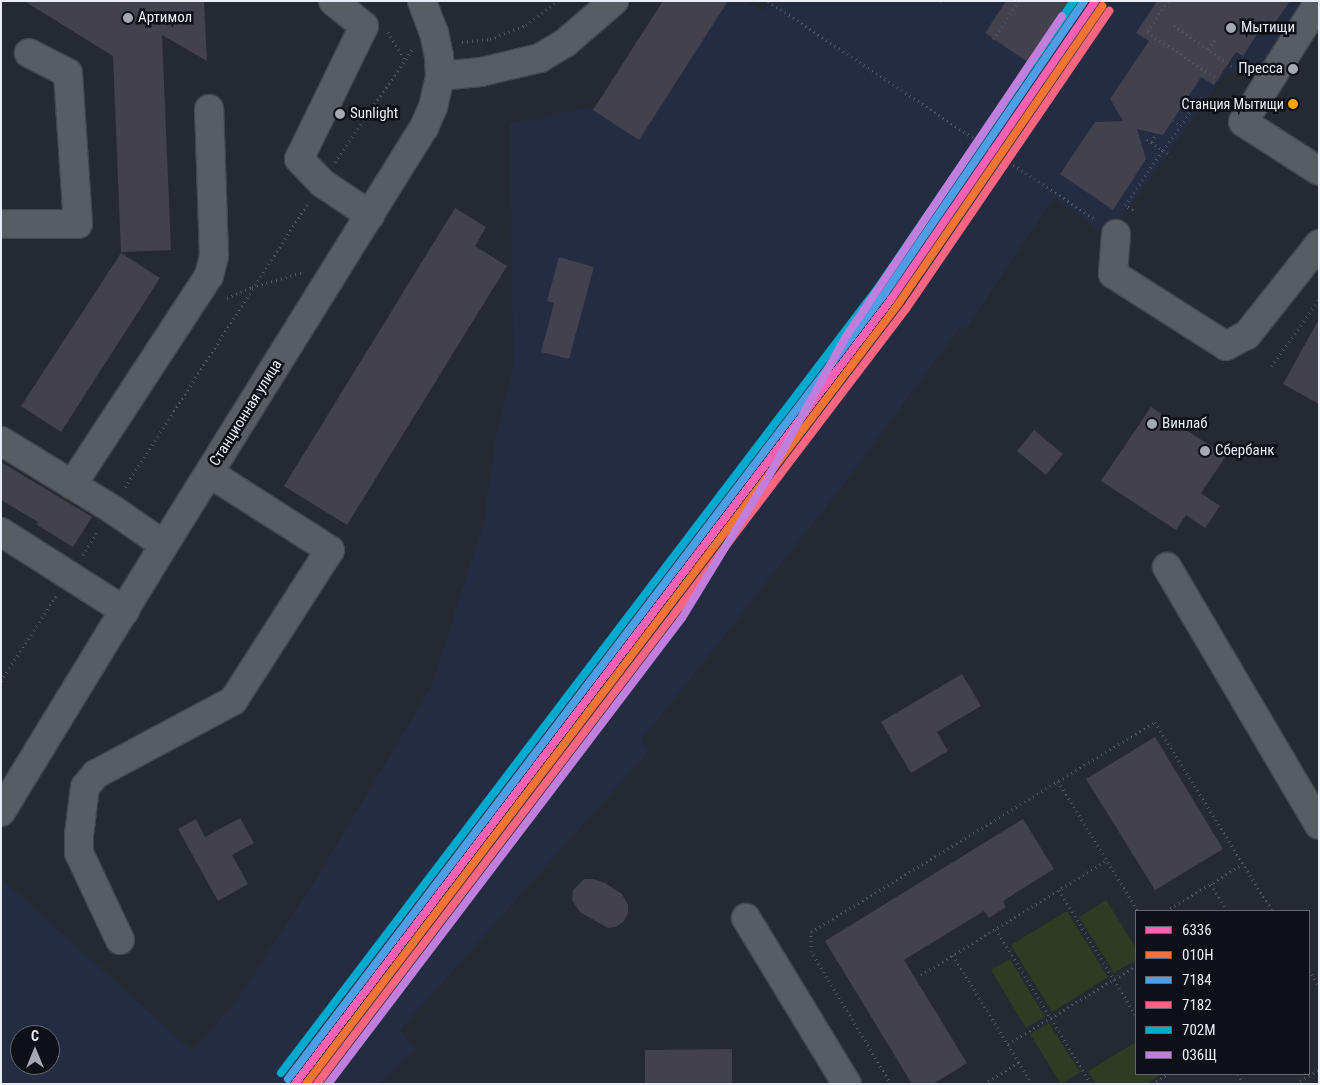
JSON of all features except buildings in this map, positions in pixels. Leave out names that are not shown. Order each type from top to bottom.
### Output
[{"type":"street","points":[[333,1],[364,26],[299,159],[322,182],[370,216]]},
{"type":"street","name":"Станционная улица","points":[[1,812],[164,545],[424,128],[433,107],[440,76],[437,45],[422,1]]},
{"type":"street","points":[[440,76],[481,72],[540,58],[565,43],[614,1]]},
{"type":"street","points":[[1319,2],[1243,122],[1319,171]]},
{"type":"street","points":[[1,224],[78,224],[68,74],[29,53]]},
{"type":"street","points":[[72,485],[208,276],[214,256],[209,109]]},
{"type":"street","points":[[1107,228],[1113,274],[1226,346],[1248,336],[1319,244]]},
{"type":"street","points":[[1,441],[112,509],[164,545]]},
{"type":"street","points":[[120,940],[79,853],[78,836],[85,787],[96,774],[233,701],[330,550],[209,473]]},
{"type":"street","points":[[1,532],[125,610]]},
{"type":"street","points":[[1167,567],[1319,825]]},
{"type":"street","points":[[746,918],[847,1084]]},
{"type":"path","points":[[1,681],[70,576],[252,287],[410,50],[490,39],[526,26],[558,1]]},
{"type":"path","points":[[768,1],[1107,228]]},
{"type":"path","points":[[993,39],[1019,1]]},
{"type":"path","points":[[1031,65],[1074,1]]},
{"type":"path","points":[[1168,1],[1147,32],[1218,79]]},
{"type":"path","points":[[1174,25],[1235,69]]},
{"type":"path","points":[[1208,49],[1216,38]]},
{"type":"path","points":[[1133,210],[1125,205],[1163,150],[1200,98],[1208,104]]},
{"type":"path","points":[[1172,120],[1181,126]]},
{"type":"path","points":[[1152,142],[1158,133]]},
{"type":"path","points":[[1146,139],[1171,156]]},
{"type":"path","points":[[252,287],[341,262]]},
{"type":"path","points":[[1271,366],[1319,300]]},
{"type":"path","points":[[891,1084],[811,951],[811,932],[1154,722],[1271,910]]},
{"type":"path","points":[[1058,781],[1137,910]]},
{"type":"path","points":[[922,975],[1107,860]]},
{"type":"path","points":[[1168,910],[1243,864]]},
{"type":"path","points":[[1211,884],[1226,910]]},
{"type":"path","points":[[1058,890],[1135,1014]]},
{"type":"path","points":[[996,929],[1091,1084]]},
{"type":"path","points":[[953,956],[1032,1084]]},
{"type":"path","points":[[1008,1044],[1135,967]]},
{"type":"path","points":[[1310,972],[1319,986]]},
{"type":"path","points":[[984,1084],[1019,1062]]},
{"type":"path","points":[[1152,1084],[1166,1075]]},
{"type":"path","points":[[1296,1084],[1310,1075]]},
{"type":"shaded area","points":[[663,1],[742,1],[763,10],[769,1],[1305,1],[1266,60],[1239,72],[1227,72],[1108,236],[1053,198],[966,329],[961,326],[841,488],[641,741],[650,750],[400,1030],[416,1049],[379,1084],[1,1084],[1,883],[3,880],[192,1051],[237,1000],[315,881],[431,687],[484,521],[495,441],[513,369],[510,124],[589,107],[593,110]]},
{"type":"green space","points":[[1106,900],[1135,946],[1135,961],[1114,973],[1079,917]]},
{"type":"green space","points":[[1067,911],[1108,977],[1052,1012],[1011,945]]},
{"type":"green space","points":[[1010,959],[1045,1017],[1026,1028],[991,970]]},
{"type":"green space","points":[[1049,1023],[1080,1072],[1061,1084],[1030,1034]]},
{"type":"green space","points":[[1135,1043],[1135,1075],[1160,1075],[1146,1084],[1096,1084],[1088,1071]]},
{"type":"transit line","name":"702М","points":[[281,1073],[878,288],[1074,1]]},
{"type":"transit line","name":"7184","points":[[288,1079],[885,293],[1084,1]]},
{"type":"transit line","name":"6336","points":[[295,1084],[892,298],[1095,1]]},
{"type":"transit line","name":"010Н","points":[[306,1084],[899,303],[1102,6]]},
{"type":"transit line","name":"7182","points":[[317,1084],[906,309],[1109,11]]},
{"type":"transit line","name":"036Щ","points":[[328,1084],[682,618],[770,474],[845,338],[1062,16]]},
{"type":"place","name":"Артимол","points":[[128,18]]},
{"type":"place","name":"Мытищи","points":[[1231,28]]},
{"type":"place","name":"Пресса","points":[[1293,69]]},
{"type":"place","name":"Станция Мытищи","points":[[1293,104]]},
{"type":"place","name":"Sunlight","points":[[340,114]]},
{"type":"place","name":"Винлаб","points":[[1152,424]]},
{"type":"place","name":"Сбербанк","points":[[1205,451]]}]
